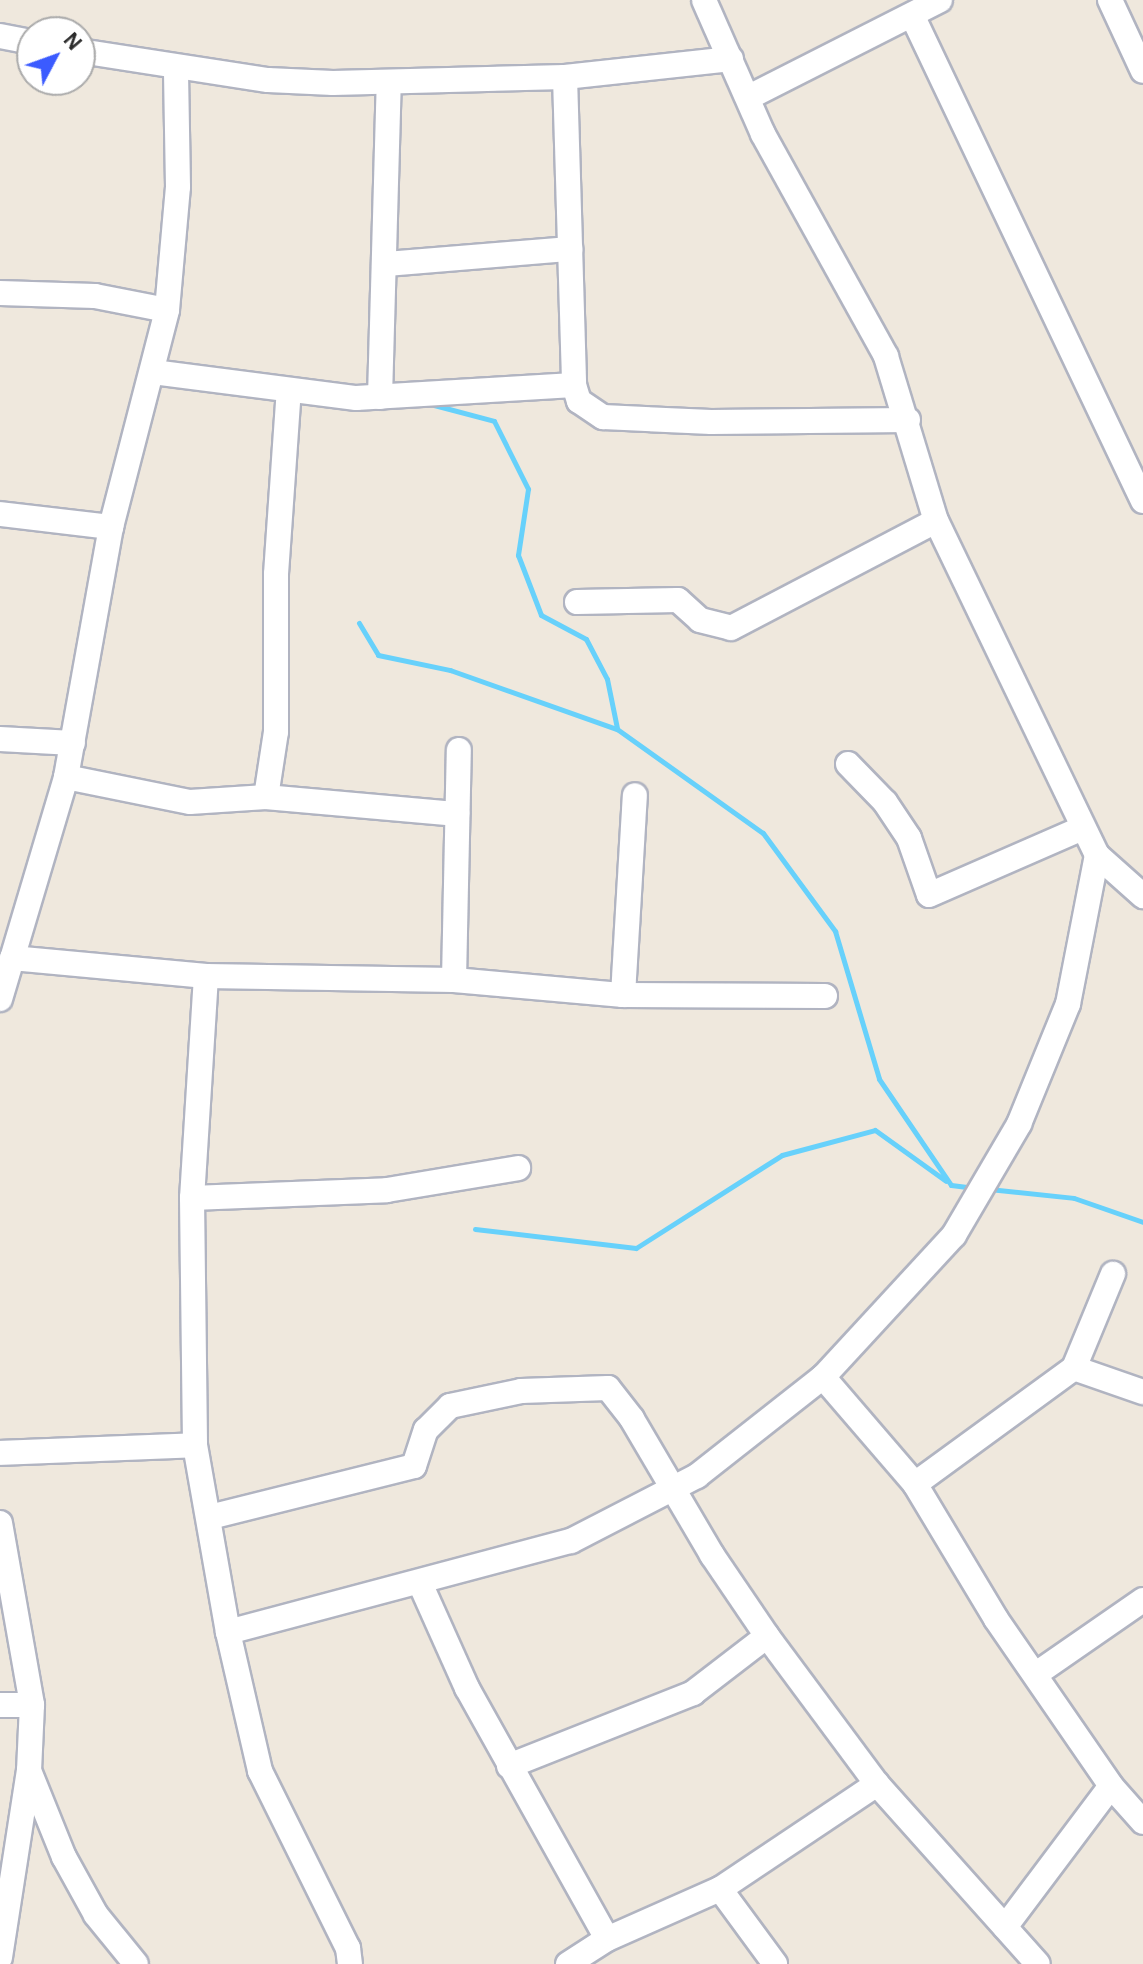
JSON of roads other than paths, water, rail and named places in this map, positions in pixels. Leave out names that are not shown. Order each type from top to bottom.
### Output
[{"type":"street","points":[[704,0],[763,134],[886,356],[908,420],[936,521],[1042,731],[1082,828],[1097,855],[1143,896]]},
{"type":"street","points":[[749,97],[940,0]]},
{"type":"street","points":[[1110,0],[1143,71]]},
{"type":"street","points":[[912,15],[1143,501]]},
{"type":"street","points":[[96,54],[268,80],[389,82],[565,77],[731,59]]},
{"type":"street","points":[[1,989],[66,777],[111,527],[167,310],[178,187],[176,67]]},
{"type":"street","points":[[565,77],[574,385],[579,401],[603,417],[711,422],[908,420]]},
{"type":"street","points":[[380,397],[389,82]]},
{"type":"street","points":[[386,264],[570,249]]},
{"type":"street","points":[[0,293],[95,296],[167,310]]},
{"type":"street","points":[[153,372],[289,390],[380,397],[574,385]]},
{"type":"street","points":[[266,797],[276,732],[276,574],[289,390]]},
{"type":"street","points":[[0,514],[111,527]]},
{"type":"street","points":[[577,602],[678,600],[700,620],[731,628],[936,521]]},
{"type":"street","points":[[0,739],[73,743]]},
{"type":"street","points":[[454,980],[459,750]]},
{"type":"street","points":[[848,764],[885,802],[909,838],[929,895],[1082,828]]},
{"type":"street","points":[[66,777],[190,802],[266,797],[457,814]]},
{"type":"street","points":[[623,995],[635,795]]},
{"type":"street","points":[[228,1632],[571,1541],[673,1492],[823,1377],[954,1235],[1019,1124],[1068,1004],[1097,855]]},
{"type":"street","points":[[12,958],[206,976],[454,980],[623,995],[825,996]]},
{"type":"street","points":[[206,976],[192,1198],[195,1445],[228,1632],[260,1771],[348,1948],[350,1964]]},
{"type":"street","points":[[192,1198],[387,1190],[518,1168]]},
{"type":"street","points":[[915,1484],[1074,1368],[1113,1274]]},
{"type":"street","points":[[1074,1368],[1143,1392]]},
{"type":"street","points":[[823,1377],[915,1484],[996,1619],[1111,1786],[1143,1822]]},
{"type":"street","points":[[210,1517],[394,1475],[414,1466],[426,1430],[450,1406],[521,1391],[608,1388],[632,1419],[673,1492],[767,1636],[877,1784],[1038,1964]]},
{"type":"street","points":[[0,1453],[195,1445]]},
{"type":"street","points":[[0,1523],[32,1705],[29,1770],[0,1958]]},
{"type":"street","points":[[420,1583],[509,1766],[607,1939]]},
{"type":"street","points":[[1036,1674],[1142,1605]]},
{"type":"street","points":[[509,1766],[693,1693],[767,1636]]},
{"type":"street","points":[[0,1705],[32,1705]]},
{"type":"street","points":[[29,1770],[64,1857],[96,1915],[136,1964]]},
{"type":"street","points":[[568,1964],[607,1939],[720,1889],[877,1784]]},
{"type":"street","points":[[1005,1927],[1111,1786]]},
{"type":"street","points":[[720,1889],[775,1964]]},
{"type":"waterway","points":[[434,405],[494,421],[528,489],[518,555],[541,615],[586,639],[607,679],[617,728]]},
{"type":"waterway","points":[[359,623],[378,655],[450,670],[617,729],[763,833],[835,931],[879,1079],[951,1185],[975,1188]]},
{"type":"waterway","points":[[475,1229],[636,1248],[782,1155],[875,1130],[946,1181]]},
{"type":"waterway","points":[[989,1189],[1074,1198],[1143,1222]]}]
